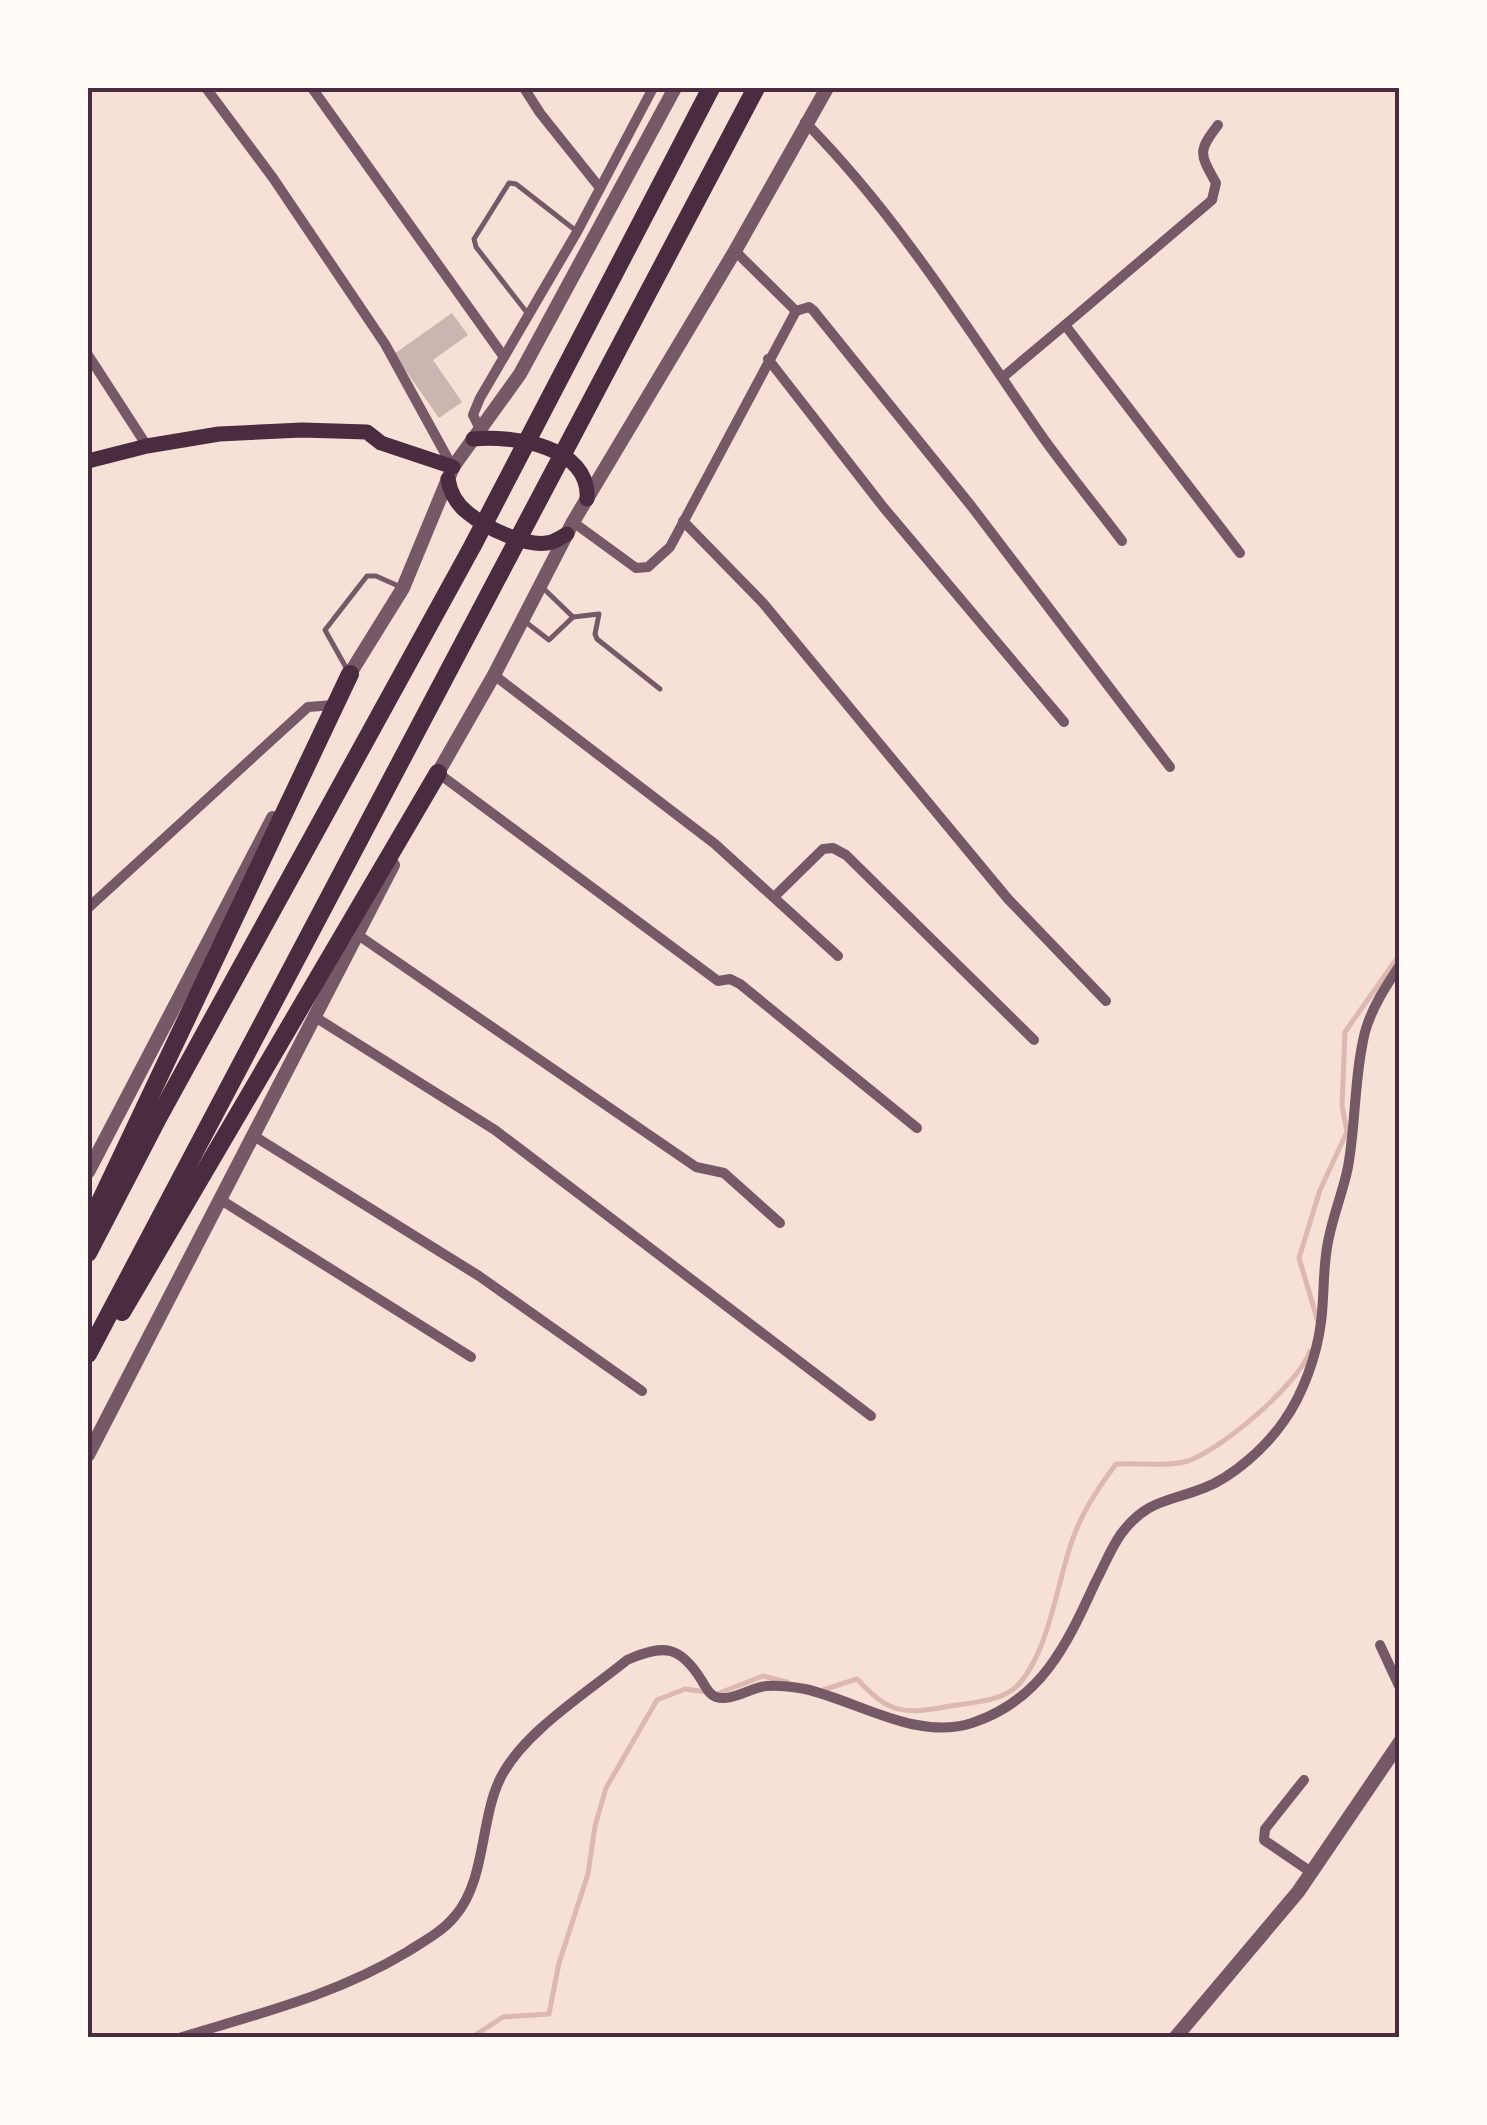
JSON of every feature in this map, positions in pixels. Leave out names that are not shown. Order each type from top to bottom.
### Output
[{"type":"highway","points":[[88,1253],[472,547],[710,88]]},
{"type":"highway","points":[[88,1354],[756,88]]},
{"type":"highway","points":[[88,1227],[350,674]]},
{"type":"highway","points":[[88,1371],[438,773]]},
{"type":"main road","points":[[88,460],[219,434],[367,432],[381,444],[450,473],[450,492],[467,513],[494,528],[526,541],[550,543],[570,528]]},
{"type":"main road","points":[[477,434],[519,437],[571,461],[583,472],[587,498]]},
{"type":"street","points":[[206,88],[385,344],[450,473]]},
{"type":"street","points":[[312,88],[504,356]]},
{"type":"street","points":[[524,88],[600,188]]},
{"type":"street","points":[[477,434],[474,408],[577,232],[653,88]]},
{"type":"street","points":[[88,1172],[333,705],[403,588],[450,473],[520,374],[675,88]]},
{"type":"street","points":[[88,1455],[438,773],[570,528],[736,251],[826,88]]},
{"type":"street","points":[[805,122],[840,158],[922,258],[1041,435],[1122,541]]},
{"type":"street","points":[[1002,377],[1212,200],[1216,183],[1202,157],[1202,149],[1218,125]]},
{"type":"street","points":[[736,251],[796,311]]},
{"type":"street","points":[[570,528],[636,568],[648,567],[658,560],[796,311],[809,307],[994,535],[1170,766]]},
{"type":"street","points":[[1065,324],[1240,553]]},
{"type":"street","points":[[88,355],[147,446]]},
{"type":"street","points":[[768,359],[884,508],[1064,722]]},
{"type":"street","points":[[683,521],[763,604],[1008,899],[1106,1002]]},
{"type":"street","points":[[494,675],[715,844],[838,956]]},
{"type":"street","points":[[88,908],[308,707],[333,705]]},
{"type":"street","points":[[438,773],[718,981],[730,979],[740,984],[917,1128]]},
{"type":"street","points":[[774,898],[822,849],[833,848],[846,855],[1034,1040]]},
{"type":"street","points":[[358,935],[696,1167],[724,1173],[780,1223]]},
{"type":"street","points":[[179,2038],[286,2008],[385,1965],[438,1932],[458,1913],[472,1884],[491,1802],[512,1758],[627,1660],[650,1650],[679,1653],[691,1662],[710,1693],[718,1698],[766,1686],[800,1688],[935,1729],[970,1724],[1014,1704],[1051,1668],[1119,1536],[1142,1510],[1226,1476],[1284,1422],[1300,1391],[1321,1326],[1329,1232],[1348,1168],[1366,1031],[1378,999],[1400,965]]},
{"type":"street","points":[[315,1016],[495,1130],[871,1416]]},
{"type":"street","points":[[254,1136],[479,1276],[642,1391]]},
{"type":"street","points":[[221,1200],[470,1357]]},
{"type":"street","points":[[1380,1646],[1400,1688]]},
{"type":"street","points":[[1175,2038],[1298,1892],[1400,1742]]},
{"type":"street","points":[[1304,1780],[1265,1829],[1264,1840],[1311,1872]]},
{"type":"lane","points":[[528,314],[476,247],[476,231],[509,183],[516,184],[577,232]]},
{"type":"lane","points":[[350,674],[325,630],[367,576],[403,588]]},
{"type":"lane","points":[[540,586],[573,617]]},
{"type":"lane","points":[[522,619],[549,640],[573,617],[599,614],[597,638],[660,689]]},
{"type":"building","points":[[452,313],[468,335],[433,360],[462,402],[439,418],[394,354]]},
{"type":"waterway","points":[[1318,1322],[1299,1258],[1320,1190],[1347,1132],[1342,1106],[1345,1032],[1400,954]]},
{"type":"waterway","points":[[823,1690],[857,1679],[887,1704],[917,1711],[983,1701],[1010,1691],[1036,1657],[1078,1527],[1116,1464],[1171,1464],[1203,1454],[1239,1430],[1276,1397],[1310,1351]]},
{"type":"waterway","points":[[717,1694],[763,1676],[787,1682]]},
{"type":"waterway","points":[[471,2038],[503,2017],[549,2014],[559,1963],[588,1874],[606,1788],[657,1700],[685,1689],[707,1692]]}]
